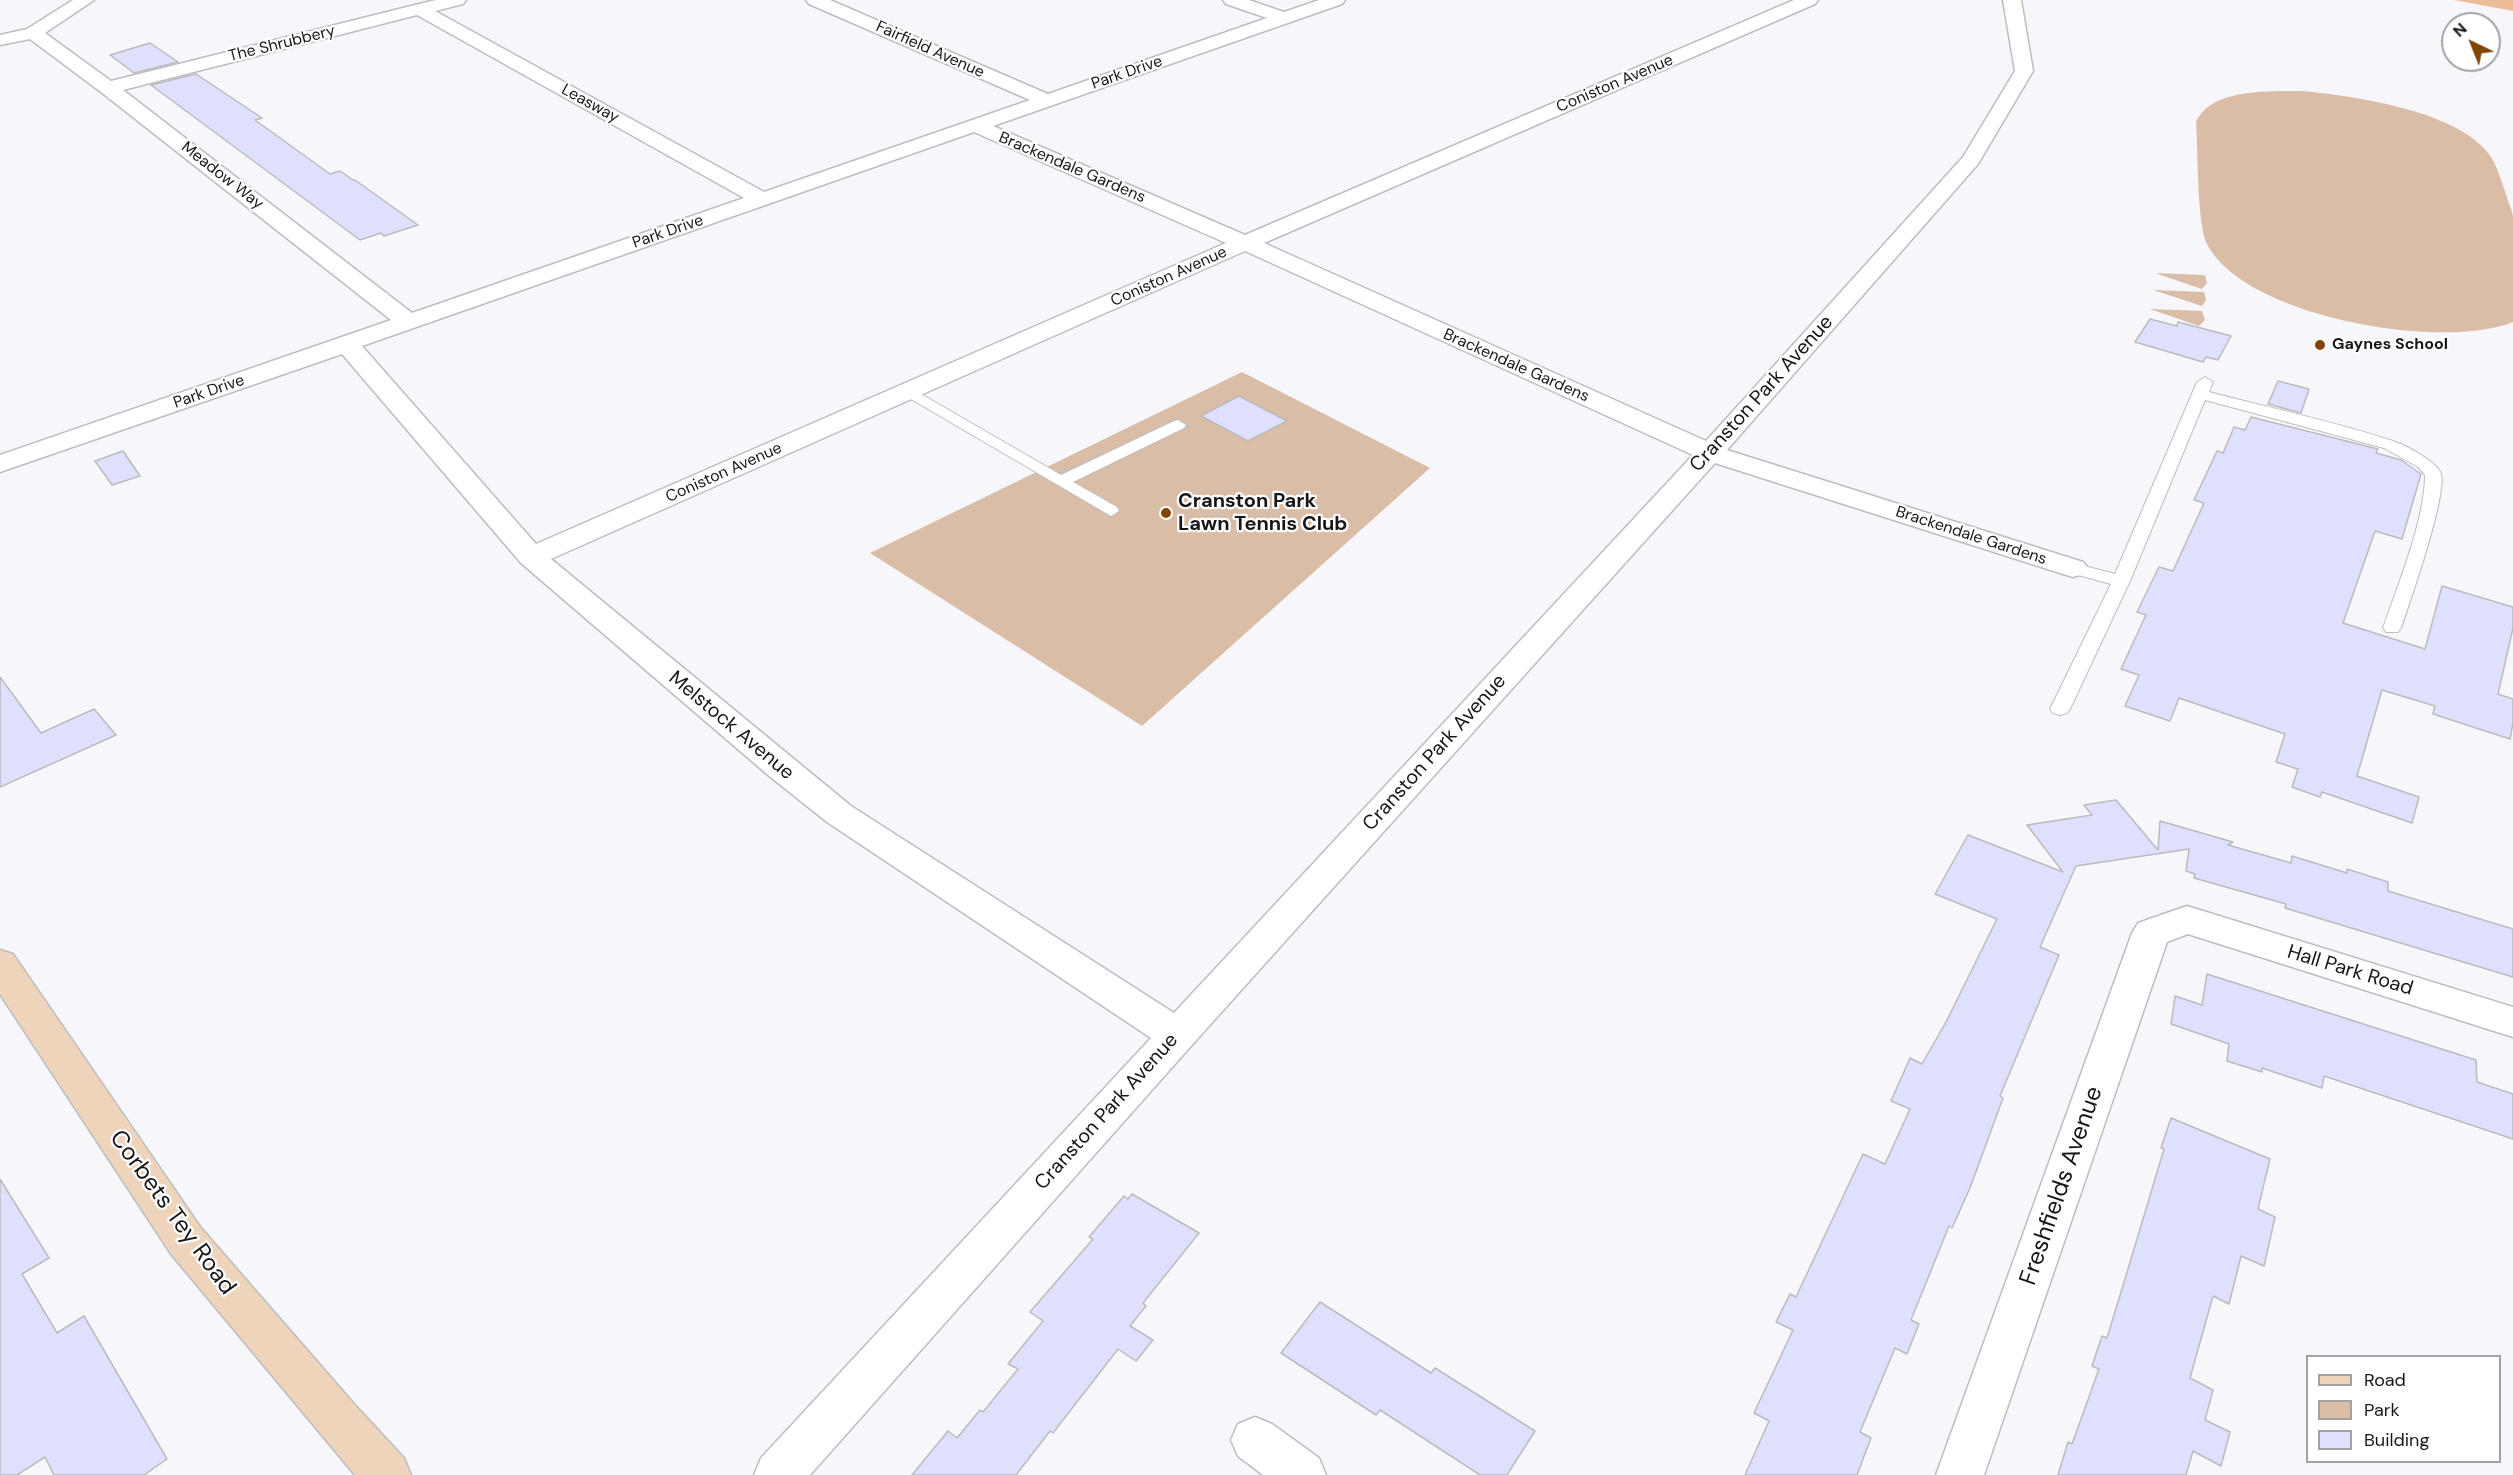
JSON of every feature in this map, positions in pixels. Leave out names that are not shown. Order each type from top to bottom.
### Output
[{"type":"main road","name":"Corbets Tey Road","points":[[0,964],[186,1241],[337,1420],[387,1475]]},
{"type":"street","points":[[0,40],[33,33],[85,0]]},
{"type":"street","name":"The Shrubbery","points":[[108,88],[457,0]]},
{"type":"street","name":"Fairfield Avenue","points":[[815,0],[1046,100]]},
{"type":"street","points":[[1232,0],[1283,18]]},
{"type":"street","name":"Park Drive","points":[[0,464],[1336,0]]},
{"type":"street","name":"Coniston Avenue","points":[[531,558],[1245,243],[1809,0]]},
{"type":"street","name":"Cranston Park Avenue","points":[[778,1475],[1710,453],[1971,160],[2024,71],[2012,0]]},
{"type":"street","name":"Leasway","points":[[419,9],[761,199]]},
{"type":"street","name":"Meadow Way","points":[[33,33],[108,88],[409,322]]},
{"type":"street","name":"Brackendale Gardens","points":[[974,126],[1245,243],[1710,453],[2073,568]]},
{"type":"street","name":"Melstock Avenue","points":[[347,344],[531,558],[839,814],[1177,1035]]},
{"type":"street","name":"Hall Park Road","points":[[2187,920],[2513,1022]]},
{"type":"street","name":"Freshfields Avenue","points":[[1960,1475],[2151,933],[2187,920]]},
{"type":"street","points":[[1255,1440],[1302,1475]]},
{"type":"lane","points":[[2060,709],[2121,581],[2203,388],[2390,445],[2424,464],[2433,474],[2433,491],[2411,573],[2392,628]]},
{"type":"lane","points":[[909,392],[1111,511]]},
{"type":"lane","points":[[1061,481],[1178,425]]},
{"type":"lane","points":[[2073,568],[2121,581]]},
{"type":"green space","points":[[2302,91],[2375,102],[2429,116],[2453,126],[2474,139],[2489,154],[2498,172],[2513,217],[2513,322],[2481,330],[2440,332],[2395,329],[2347,321],[2301,308],[2260,291],[2228,270],[2207,244],[2204,234],[2201,220],[2196,122],[2203,111],[2228,97],[2259,92]]},
{"type":"green space","points":[[2155,273],[2205,275],[2207,283],[2202,289]]},
{"type":"green space","points":[[2153,290],[2204,292],[2206,300],[2202,306]]},
{"type":"green space","points":[[2150,309],[2202,311],[2205,320],[2199,326]]},
{"type":"green space","name":"Cranston Park Lawn Tennis Club","points":[[1242,372],[1430,468],[1142,726],[870,553]]},
{"type":"shaded area","points":[[2454,0],[2513,0],[2513,11]]},
{"type":"building","points":[[150,43],[178,62],[134,73],[110,55]]},
{"type":"building","points":[[196,74],[262,118],[255,120],[330,174],[340,171],[418,225],[384,236],[381,233],[360,240],[151,85]]},
{"type":"building","points":[[2150,319],[2177,326],[2178,322],[2231,336],[2218,360],[2206,357],[2203,362],[2135,342]]},
{"type":"building","points":[[2278,381],[2309,389],[2301,413],[2268,404]]},
{"type":"building","points":[[1239,396],[1287,421],[1248,441],[1201,416]]},
{"type":"building","points":[[2251,417],[2378,449],[2376,453],[2401,460],[2421,474],[2402,539],[2375,531],[2343,623],[2425,649],[2442,586],[2513,607],[2513,628],[2498,694],[2513,699],[2510,739],[2433,714],[2435,706],[2382,690],[2357,776],[2419,797],[2412,823],[2322,792],[2320,797],[2292,787],[2298,769],[2276,762],[2285,734],[2179,698],[2170,721],[2125,706],[2139,675],[2121,669],[2146,615],[2137,612],[2159,567],[2173,571],[2204,503],[2194,500],[2217,451],[2223,453],[2234,427],[2245,430]]},
{"type":"building","points":[[123,451],[140,476],[112,485],[95,461]]},
{"type":"building","points":[[0,677],[41,733],[94,709],[116,735],[0,787]]},
{"type":"building","points":[[2116,800],[2158,850],[2160,821],[2233,842],[2228,845],[2291,863],[2292,856],[2347,873],[2347,869],[2388,882],[2388,891],[2513,929],[2513,977],[2285,908],[2286,904],[2194,878],[2195,874],[2186,871],[2189,849],[2076,866],[2040,947],[2059,955],[2000,1096],[2003,1098],[1970,1188],[1952,1228],[1949,1226],[1911,1320],[1919,1324],[1907,1354],[1895,1348],[1860,1432],[1871,1438],[1857,1475],[1745,1475],[1769,1421],[1754,1413],[1793,1330],[1776,1322],[1790,1294],[1796,1297],[1863,1154],[1885,1164],[1910,1109],[1891,1101],[1910,1058],[1922,1064],[1946,1022],[1997,919],[1935,894],[1968,835],[2063,872],[2027,825],[2092,815],[2084,805]]},
{"type":"building","points":[[2207,974],[2476,1060],[2477,1082],[2513,1094],[2513,1139],[2324,1076],[2322,1088],[2262,1068],[2262,1072],[2227,1061],[2229,1044],[2171,1024],[2175,996],[2202,1005]]},
{"type":"building","points":[[2171,1118],[2270,1159],[2258,1209],[2275,1217],[2264,1266],[2241,1256],[2229,1304],[2213,1296],[2190,1378],[2213,1390],[2205,1420],[2230,1432],[2221,1466],[2193,1451],[2186,1475],[2058,1475],[2068,1442],[2072,1444],[2099,1369],[2092,1366],[2102,1336],[2107,1338],[2164,1149],[2161,1148]]},
{"type":"building","points":[[0,1179],[49,1258],[22,1274],[57,1333],[84,1316],[167,1459],[144,1475],[54,1475],[45,1457],[17,1475],[0,1475]]},
{"type":"building","points":[[1132,1194],[1199,1233],[1143,1303],[1146,1306],[1130,1326],[1153,1340],[1136,1361],[1118,1349],[1053,1433],[1050,1431],[1016,1475],[912,1475],[948,1431],[957,1438],[980,1410],[983,1412],[1018,1369],[1008,1364],[1043,1321],[1030,1312],[1093,1239],[1089,1237],[1124,1196],[1128,1199]]},
{"type":"building","points":[[1320,1302],[1431,1373],[1435,1368],[1535,1431],[1507,1475],[1480,1475],[1380,1410],[1376,1415],[1281,1353]]},
{"type":"place","name":"Gaynes School","points":[[2320,345]]},
{"type":"place","name":"Cranston Park Lawn Tennis Club","points":[[1166,513]]}]
